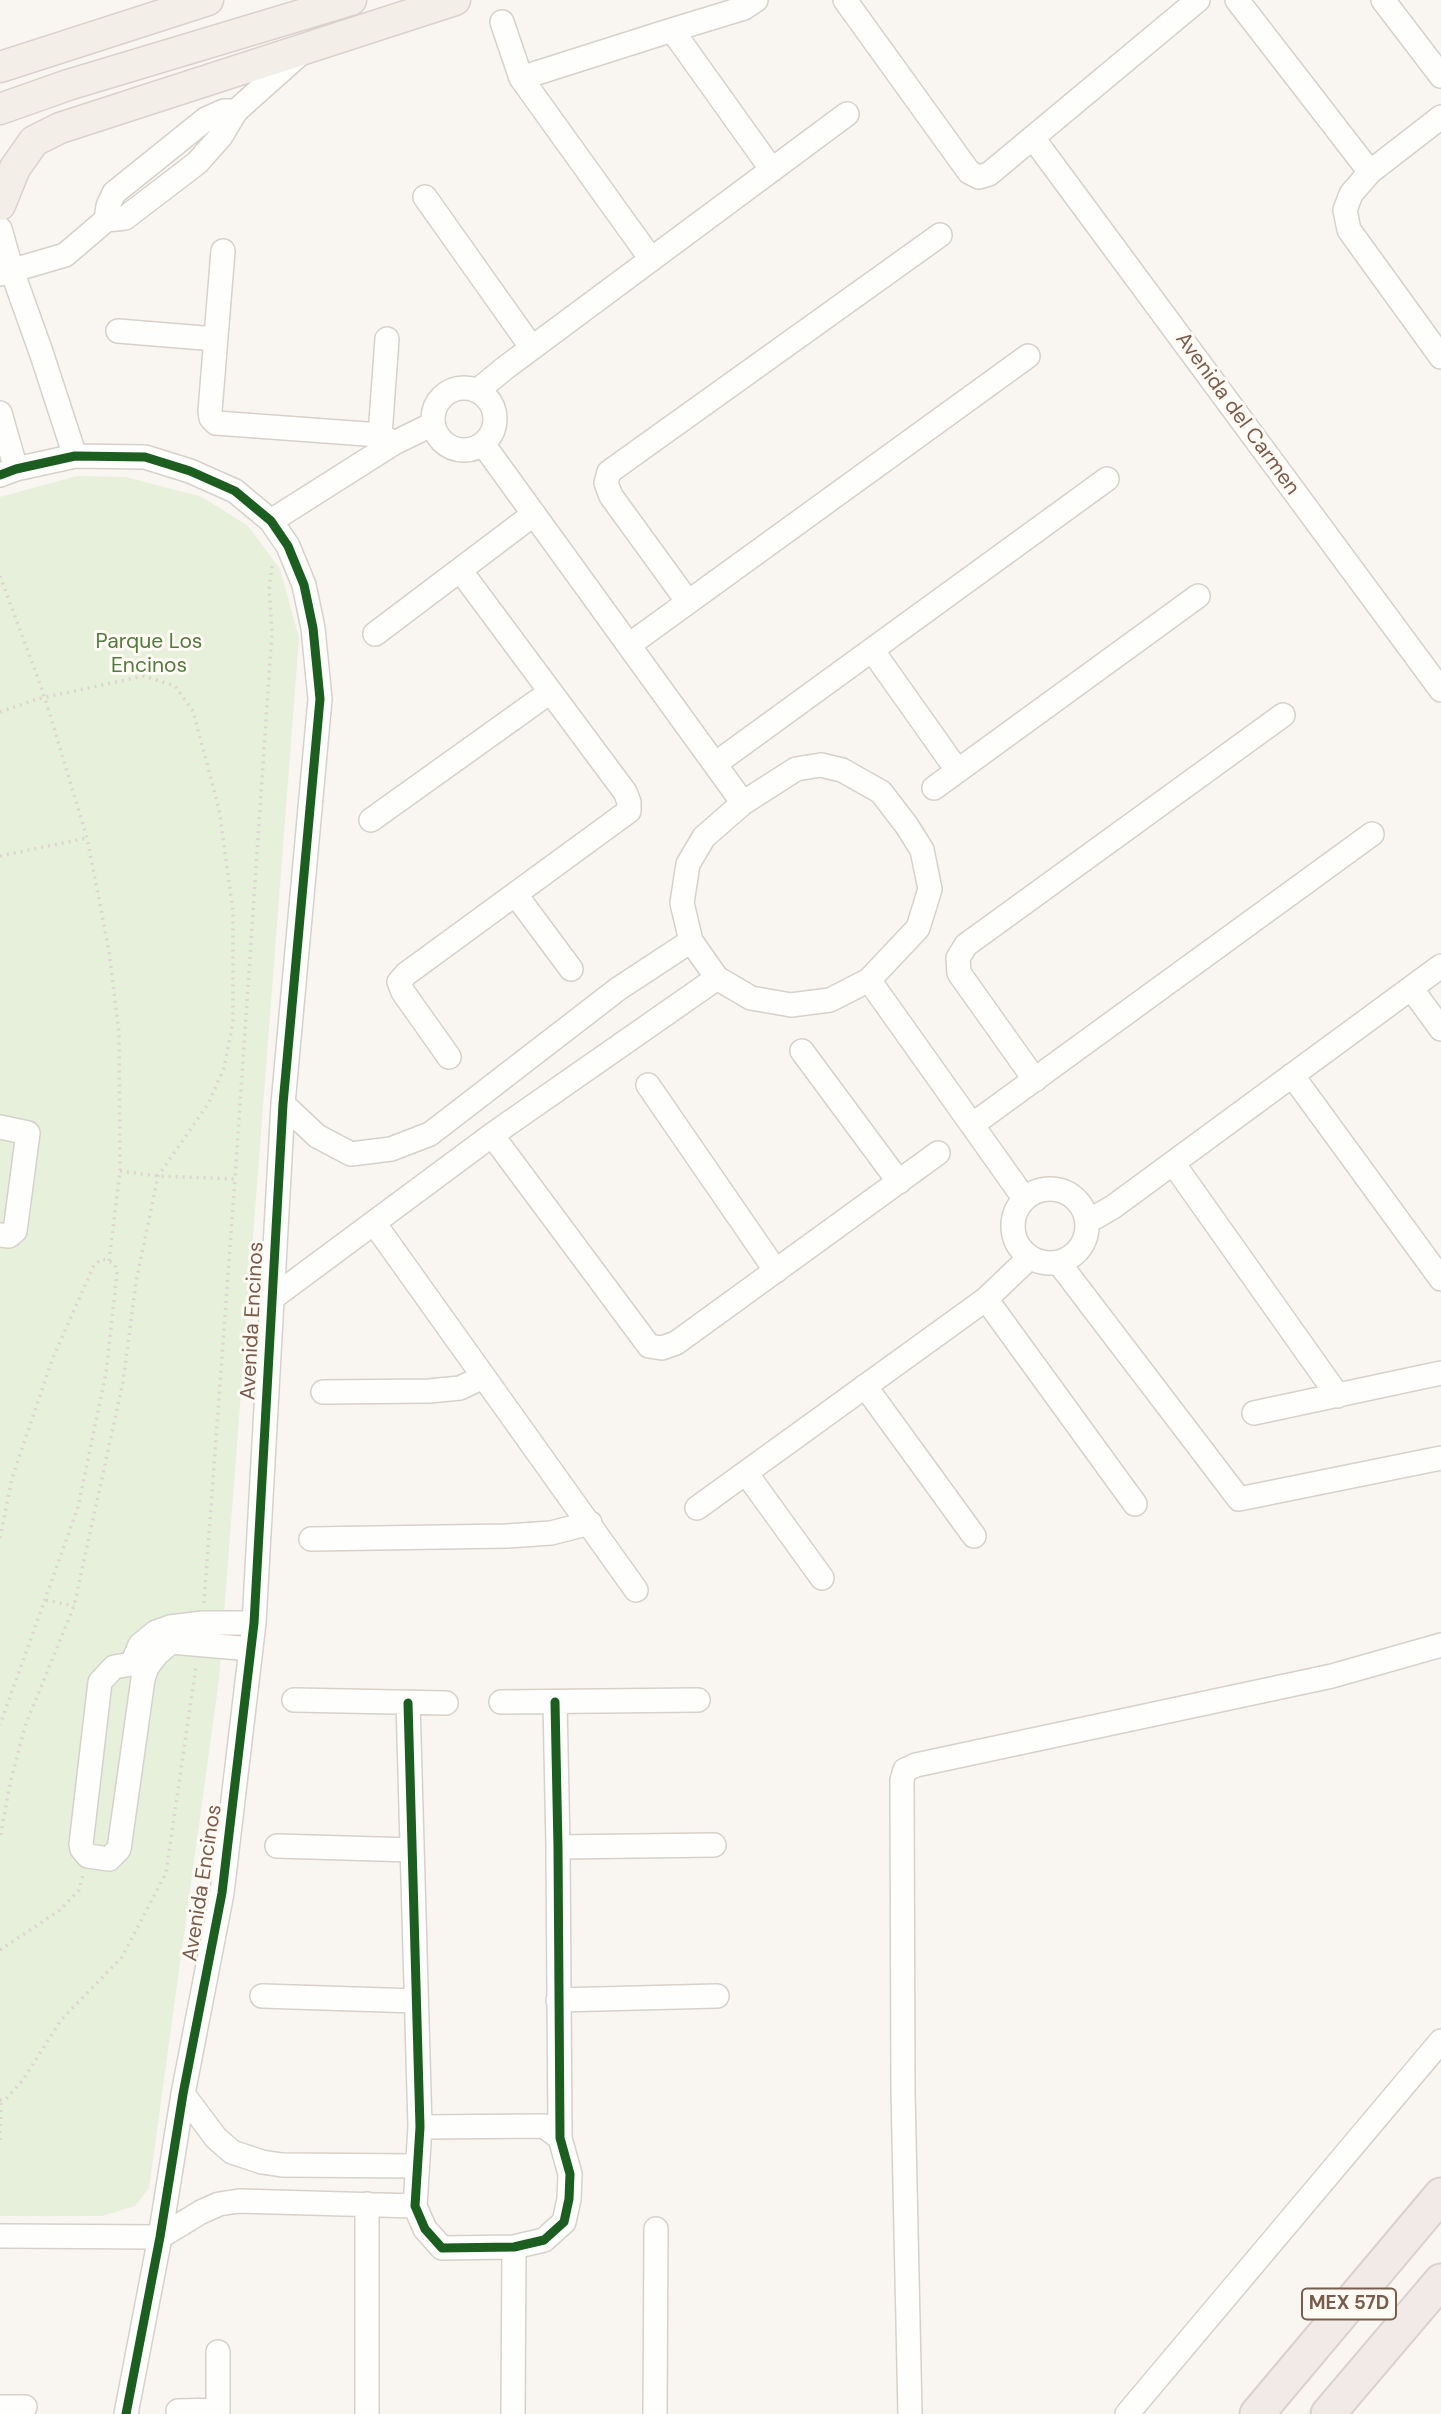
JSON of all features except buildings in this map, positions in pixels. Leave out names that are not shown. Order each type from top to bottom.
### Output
[{"type":"highway","name":"MEX 57D","points":[[1258,2414],[1441,2194]]},
{"type":"highway","name":"MEX 57D","points":[[1328,2414],[1441,2281]]},
{"type":"main road","points":[[3,63],[208,0]]},
{"type":"main road","points":[[0,109],[68,85],[351,0]]},
{"type":"main road","points":[[0,205],[15,168],[34,142],[60,128],[455,0]]},
{"type":"street","points":[[521,78],[744,8],[756,0]]},
{"type":"street","points":[[845,0],[969,172],[979,177],[989,174],[1198,0]]},
{"type":"street","points":[[1237,0],[1370,172]]},
{"type":"street","points":[[1383,0],[1441,76]]},
{"type":"street","points":[[502,22],[521,78],[651,259]]},
{"type":"street","points":[[672,30],[772,170]]},
{"type":"street","points":[[6,273],[65,255],[106,220],[125,218],[197,163],[221,136],[236,111],[307,47]]},
{"type":"street","points":[[477,391],[847,114]]},
{"type":"street","points":[[1441,117],[1370,172],[1351,194],[1345,210],[1349,230],[1441,357]]},
{"type":"street","name":"Avenida del Carmen","points":[[1033,138],[1441,690]]},
{"type":"street","points":[[425,197],[532,348]]},
{"type":"street","points":[[0,229],[6,273],[41,352],[75,456]]},
{"type":"street","points":[[688,602],[611,496],[606,482],[609,472],[940,234]]},
{"type":"street","points":[[223,251],[211,418],[216,423],[387,439]]},
{"type":"street","points":[[118,331],[216,339]]},
{"type":"street","points":[[387,339],[387,439]]},
{"type":"street","points":[[629,645],[1028,356]]},
{"type":"street","points":[[458,388],[477,391],[490,403],[495,421],[489,437],[473,449],[452,448],[443,443],[436,434],[433,414],[441,397],[458,388]]},
{"type":"street","points":[[0,413],[8,472]]},
{"type":"street","points":[[271,521],[387,439],[433,424]]},
{"type":"street","points":[[483,444],[743,803]]},
{"type":"street","name":"Avenida Encinos","points":[[8,472],[75,456],[145,457],[190,471],[235,491],[271,521],[288,546],[304,585],[313,628],[320,699],[283,1104],[254,1623],[222,1893],[126,2414]]},
{"type":"street","points":[[715,764],[1107,479]]},
{"type":"street","points":[[375,634],[534,514]]},
{"type":"street","points":[[449,1057],[402,992],[399,982],[406,974],[629,811],[625,792],[460,570]]},
{"type":"street","points":[[934,788],[1198,596]]},
{"type":"street","points":[[872,650],[957,770]]},
{"type":"street","points":[[371,820],[550,692]]},
{"type":"street","points":[[1035,1080],[959,973],[958,958],[966,946],[1283,715]]},
{"type":"street","points":[[821,765],[842,770],[881,792],[907,825],[922,850],[930,889],[918,928],[869,980],[830,1000],[791,1005],[751,999],[718,978],[691,942],[682,903],[688,864],[704,838],[743,803],[796,769],[821,765]]},
{"type":"street","points":[[972,1125],[1372,834]]},
{"type":"street","points":[[516,895],[571,969]]},
{"type":"street","points":[[283,1104],[317,1136],[351,1154],[391,1149],[430,1134],[618,989],[691,942]]},
{"type":"street","points":[[1087,1222],[1113,1207],[1441,966]]},
{"type":"street","points":[[271,1299],[492,1135],[718,978]]},
{"type":"street","points":[[869,980],[1024,1198]]},
{"type":"street","points":[[1411,988],[1441,1029]]},
{"type":"street","points":[[802,1051],[899,1182]]},
{"type":"street","points":[[1292,1075],[1441,1279]]},
{"type":"street","points":[[648,1085],[776,1271]]},
{"type":"street","points":[[0,1127],[28,1133],[15,1231],[9,1237],[0,1236]]},
{"type":"street","points":[[492,1135],[649,1346],[662,1348],[676,1343],[939,1153]]},
{"type":"street","points":[[1172,1163],[1338,1396]]},
{"type":"street","points":[[1055,1188],[1070,1194],[1082,1206],[1087,1222],[1085,1240],[1075,1255],[1059,1263],[1044,1264],[1029,1258],[1017,1246],[1012,1229],[1014,1212],[1024,1198],[1038,1190],[1055,1188]]},
{"type":"street","points":[[374,1223],[636,1590]]},
{"type":"street","points":[[697,1508],[986,1299],[1029,1258]]},
{"type":"street","points":[[1059,1263],[1239,1499],[1441,1458]]},
{"type":"street","points":[[986,1299],[1135,1504]]},
{"type":"street","points":[[1254,1413],[1441,1373]]},
{"type":"street","points":[[323,1392],[429,1391],[460,1388],[483,1377]]},
{"type":"street","points":[[865,1386],[974,1536]]},
{"type":"street","points":[[746,1473],[822,1578]]},
{"type":"street","points":[[311,1539],[518,1535],[551,1533],[590,1523]]},
{"type":"street","points":[[137,1672],[119,1849],[116,1855],[109,1859],[88,1856],[80,1844],[100,1682],[114,1667],[137,1672],[147,1667],[171,1642],[254,1623]]},
{"type":"street","points":[[201,1634],[250,1649]]},
{"type":"street","points":[[910,2414],[903,2092],[902,1780],[905,1770],[916,1765],[1332,1676],[1441,1645]]},
{"type":"street","points":[[294,1700],[446,1703]]},
{"type":"street","points":[[501,1702],[698,1700]]},
{"type":"street","points":[[408,1703],[420,2127],[415,2206],[425,2229],[442,2248],[514,2248],[544,2240],[564,2222],[569,2199],[570,2174],[559,2138],[555,1702]]},
{"type":"street","points":[[558,1847],[714,1845]]},
{"type":"street","points":[[277,1846],[412,1850]]},
{"type":"street","points":[[262,1996],[416,2001]]},
{"type":"street","points":[[558,2000],[717,1996]]},
{"type":"street","points":[[1127,2414],[1441,2041]]},
{"type":"street","points":[[183,2094],[216,2138],[232,2152],[261,2162],[282,2165],[416,2166]]},
{"type":"street","points":[[420,2127],[544,2126],[559,2138]]},
{"type":"street","points":[[0,2236],[160,2237],[201,2212],[219,2204],[239,2201],[415,2206]]},
{"type":"street","points":[[366,2204],[367,2414]]},
{"type":"street","points":[[655,2414],[656,2230]]},
{"type":"street","points":[[513,2414],[514,2248]]},
{"type":"street","points":[[178,2411],[218,2412],[218,2352]]},
{"type":"street","points":[[0,2407],[25,2407]]},
{"type":"path","points":[[0,2140],[0,2101],[5,2100],[23,2080],[61,2020],[122,1957],[166,1873],[201,1634],[272,631],[269,589],[272,566],[288,546]]},
{"type":"path","points":[[0,576],[39,681],[88,838],[109,951],[119,1033],[120,1171],[109,1261]]},
{"type":"path","points":[[0,712],[37,699],[144,676],[175,686],[192,711],[219,809],[233,911],[233,1023],[224,1068],[208,1104],[158,1176],[136,1282],[123,1382],[74,1606],[25,1726],[0,1838]]},
{"type":"path","points":[[0,856],[88,838]]},
{"type":"path","points":[[120,1171],[158,1176],[234,1179]]},
{"type":"path","points":[[0,1538],[12,1478],[52,1360],[94,1265],[102,1259],[109,1261],[115,1264],[117,1273],[106,1373],[78,1507],[0,1725]]},
{"type":"path","points":[[46,1600],[74,1606]]},
{"type":"path","points":[[0,1950],[60,1910],[79,1890],[88,1856]]},
{"type":"green space","name":"Parque Los Encinos","points":[[77,476],[126,477],[202,497],[248,526],[280,569],[299,638],[219,1679],[149,2188],[135,2206],[102,2216],[0,2216],[0,497]]},
{"type":"cycle path","points":[[0,475],[75,456],[145,457],[190,471],[235,491],[271,521],[288,546],[304,585],[313,628],[320,699],[283,1104],[254,1623],[222,1893],[126,2414]]},
{"type":"cycle path","points":[[408,1703],[420,2127],[415,2206],[425,2229],[442,2248],[514,2247],[544,2240],[564,2222],[569,2199],[570,2174],[560,2138],[555,1702]]}]
